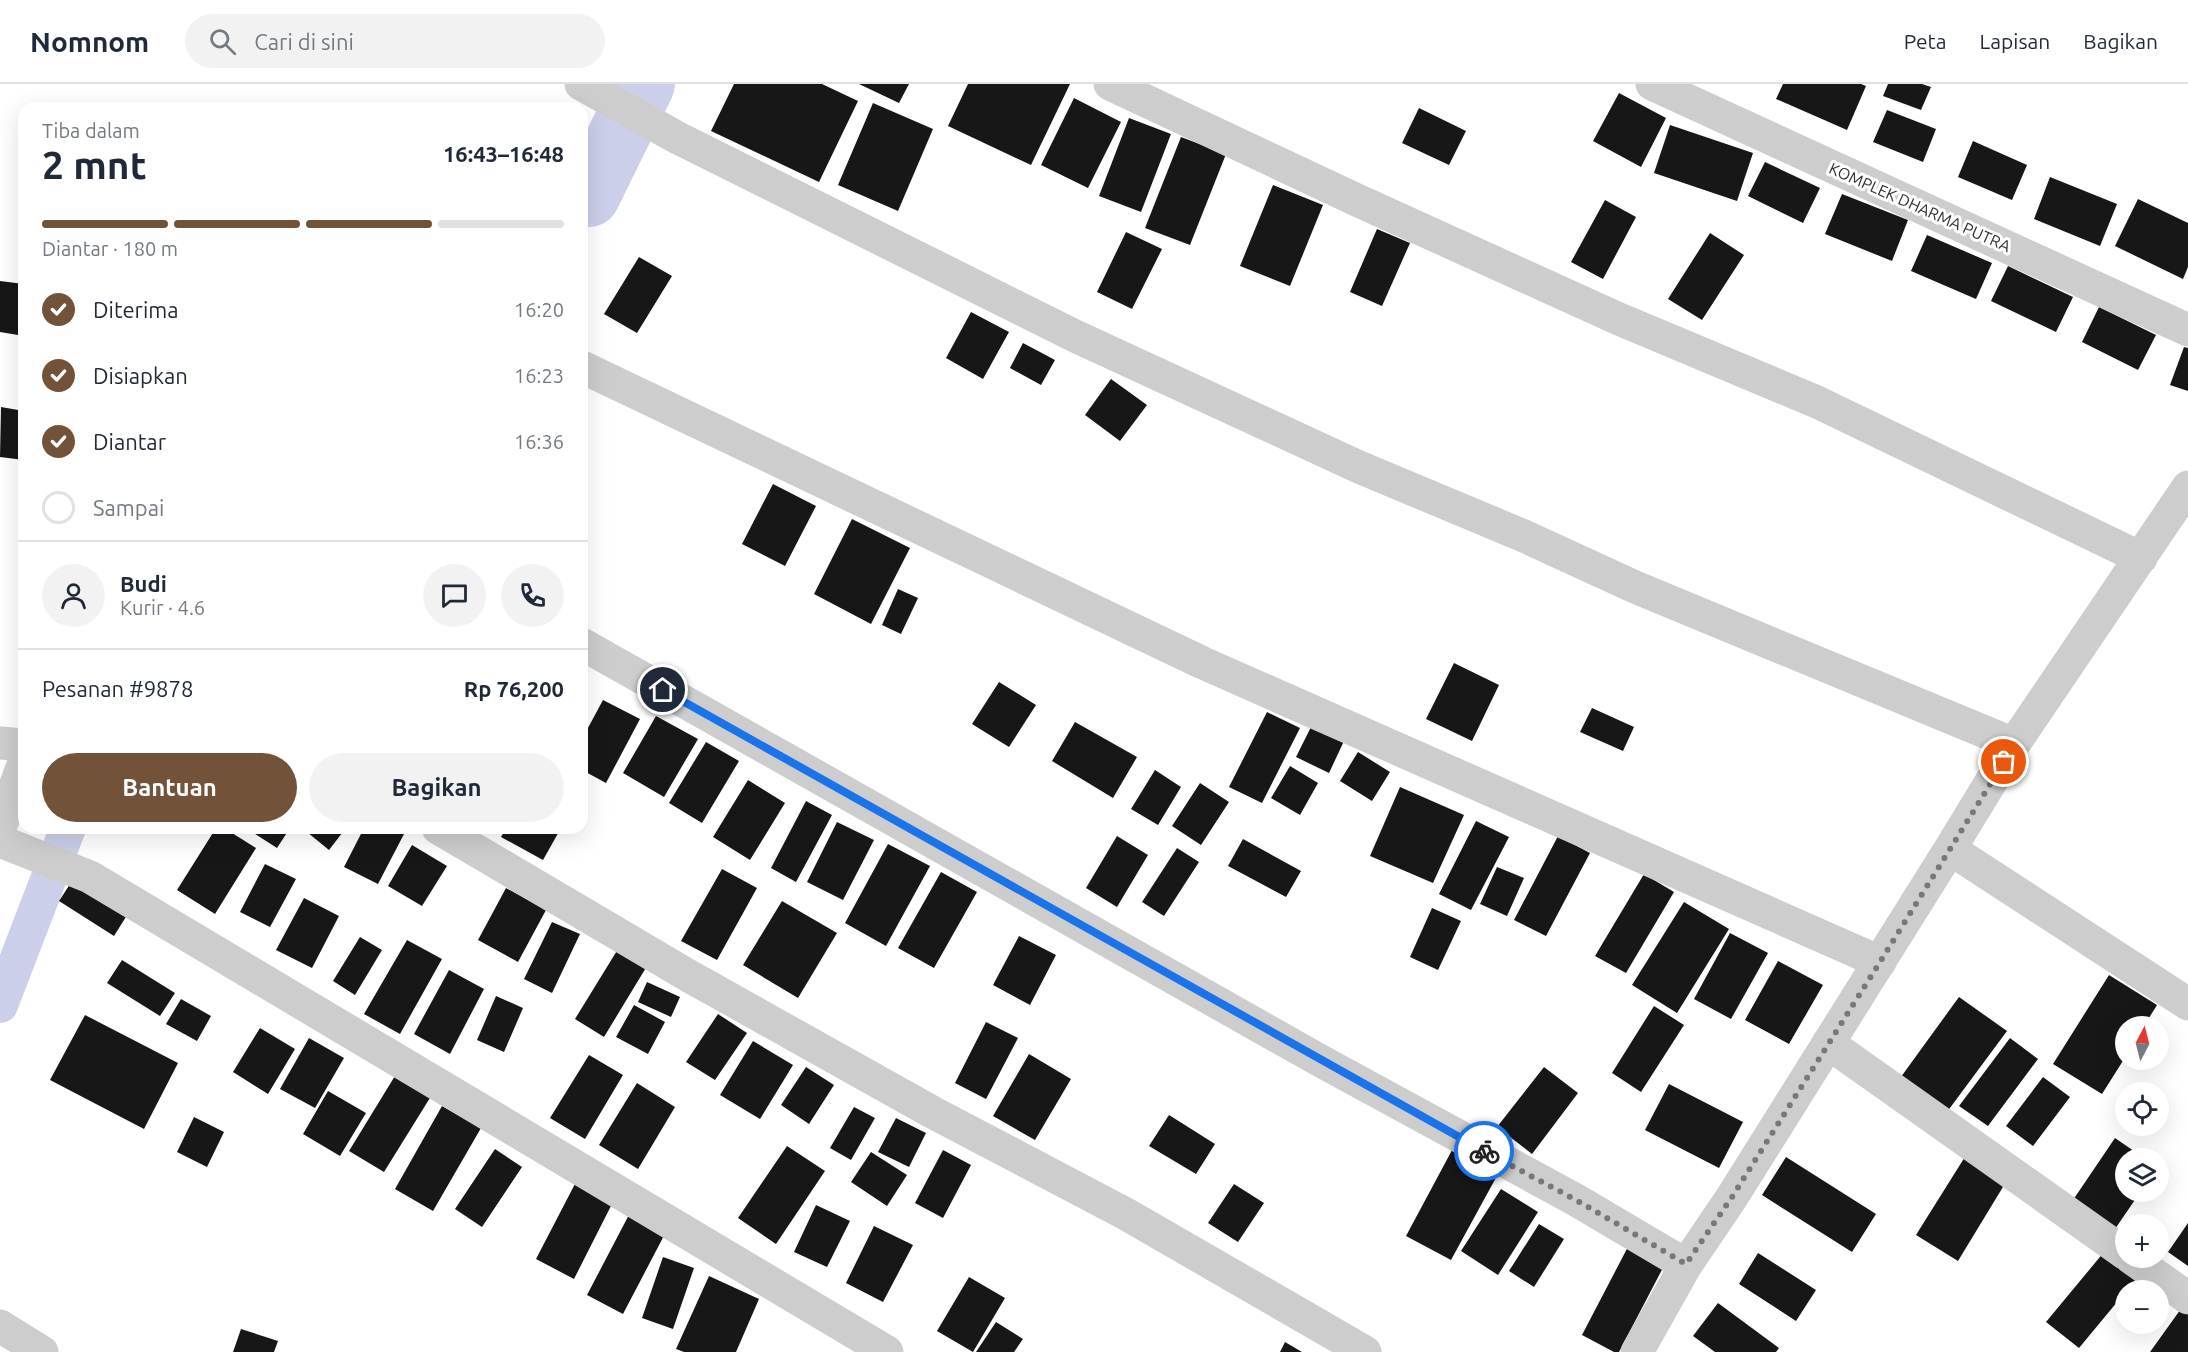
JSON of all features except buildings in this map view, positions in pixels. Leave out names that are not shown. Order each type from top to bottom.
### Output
[{"type":"street","points":[[1110,84],[1359,201],[1619,319],[1817,402],[2141,558]]},
{"type":"street","name":"KOMPLEK DHARMA PUTRA","points":[[1652,84],[2188,330]]},
{"type":"street","points":[[574,102],[587,87],[678,138],[1075,336],[1359,467],[1524,536],[1635,587],[2014,744]]},
{"type":"street","points":[[588,370],[1203,663],[1880,962]]},
{"type":"street","points":[[1637,1352],[1686,1264],[1732,1197],[2014,744],[2188,487]]},
{"type":"street","points":[[588,647],[1153,964],[1328,1065],[1576,1200],[1686,1264]]},
{"type":"street","points":[[0,744],[18,745]]},
{"type":"street","points":[[18,783],[2,838],[90,877],[887,1352]]},
{"type":"street","points":[[448,834],[699,982],[932,1112],[1126,1214],[1365,1352]]},
{"type":"street","points":[[1950,849],[2188,1004]]},
{"type":"street","points":[[1828,1043],[2115,1246]]},
{"type":"street","points":[[2146,1268],[2188,1298]]},
{"type":"street","points":[[0,1326],[42,1352]]},
{"type":"waterway","points":[[589,196],[644,84]]},
{"type":"waterway","points":[[0,1005],[66,834]]},
{"type":"way so far","points":[[1484,1151],[1576,1200],[1686,1264],[1732,1197],[2004,762]]},
{"type":"route","points":[[663,690],[1484,1151]]}]
